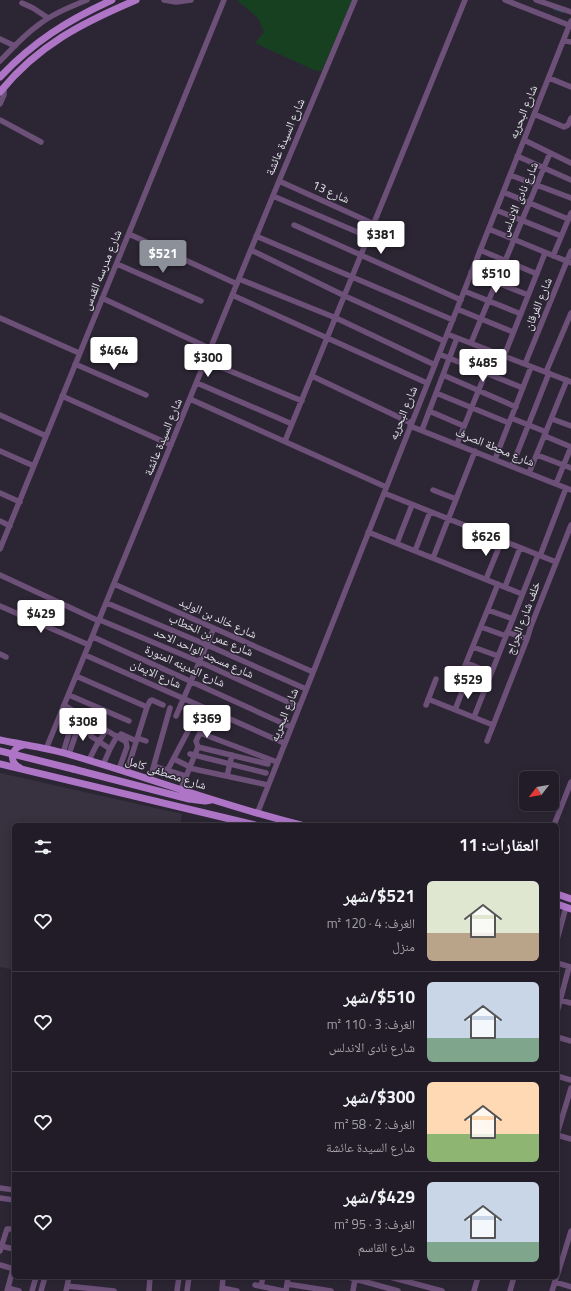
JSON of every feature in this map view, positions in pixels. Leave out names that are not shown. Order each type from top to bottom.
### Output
[{"type":"main road","points":[[0,77],[16,60],[42,39],[78,16],[104,2],[112,0]]},
{"type":"main road","points":[[2,89],[31,60],[64,35],[100,15],[136,0]]},
{"type":"main road","name":"شارع مصطفى كامل","points":[[0,740],[24,744],[89,760],[257,814],[293,823]]},
{"type":"main road","points":[[20,769],[14,764],[12,757],[14,750],[24,744]]},
{"type":"main road","points":[[0,751],[189,799],[205,801],[213,800]]},
{"type":"main road","points":[[0,764],[247,823]]},
{"type":"main road","points":[[559,895],[571,899]]},
{"type":"main road","points":[[559,905],[569,908]]},
{"type":"street","points":[[0,61],[25,36],[48,18],[87,0]]},
{"type":"street","points":[[164,0],[176,2],[191,0]]},
{"type":"street","name":"شارع مدرسه القدس","points":[[0,549],[224,0]]},
{"type":"street","name":"شارع السيدة عائشة","points":[[46,749],[211,349],[250,250],[355,0]]},
{"type":"street","points":[[285,441],[465,0]]},
{"type":"street","points":[[505,0],[570,25]]},
{"type":"street","points":[[536,0],[571,12]]},
{"type":"street","points":[[22,3],[48,18]]},
{"type":"street","name":"شارع البحريه","points":[[257,814],[266,784],[277,762],[570,25]]},
{"type":"street","points":[[0,39],[15,46]]},
{"type":"street","points":[[564,40],[571,42]]},
{"type":"street","points":[[549,78],[571,87]]},
{"type":"street","points":[[0,104],[4,95],[2,89]]},
{"type":"street","points":[[534,114],[564,126],[568,125],[571,118]]},
{"type":"street","points":[[0,120],[41,142]]},
{"type":"street","points":[[524,140],[571,162]]},
{"type":"street","name":"شارع نادى الاندلس","points":[[471,343],[550,153]]},
{"type":"street","points":[[517,156],[571,180]]},
{"type":"street","points":[[510,174],[571,198]]},
{"type":"street","name":"شارع 13","points":[[279,181],[374,224]]},
{"type":"street","points":[[503,192],[568,219]]},
{"type":"street","points":[[273,196],[368,237]]},
{"type":"street","points":[[496,210],[561,236]]},
{"type":"street","points":[[553,256],[571,212]]},
{"type":"street","points":[[294,224],[361,256],[460,300]]},
{"type":"street","points":[[488,229],[569,262]]},
{"type":"street","points":[[129,234],[238,281],[336,318],[435,365]]},
{"type":"street","points":[[256,236],[452,320]]},
{"type":"street","points":[[250,250],[345,296],[444,341]]},
{"type":"street","points":[[480,250],[537,274]]},
{"type":"street","points":[[504,356],[545,252]]},
{"type":"street","name":"شارع الفرقان","points":[[525,364],[569,262],[571,252]]},
{"type":"street","points":[[117,264],[201,301]]},
{"type":"street","points":[[472,272],[528,295]]},
{"type":"street","points":[[464,290],[521,314]]},
{"type":"street","points":[[232,295],[428,383]]},
{"type":"street","points":[[102,298],[211,349]]},
{"type":"street","points":[[457,309],[513,332]]},
{"type":"street","points":[[512,466],[571,312]]},
{"type":"street","points":[[0,318],[80,354]]},
{"type":"street","points":[[447,334],[570,380],[545,434],[530,473]]},
{"type":"street","points":[[422,430],[457,338]]},
{"type":"street","points":[[457,444],[494,352]]},
{"type":"street","points":[[439,354],[523,388]]},
{"type":"street","points":[[206,361],[302,401]]},
{"type":"street","points":[[75,364],[146,395]]},
{"type":"street","points":[[495,459],[532,367]]},
{"type":"street","points":[[443,375],[516,407]]},
{"type":"street","name":"شارع محطة الصرف","points":[[312,376],[422,430],[569,489]]},
{"type":"street","points":[[197,383],[292,424]]},
{"type":"street","points":[[436,393],[472,408],[528,424],[571,447],[556,484]]},
{"type":"street","points":[[62,396],[171,445]]},
{"type":"street","points":[[190,399],[386,487]]},
{"type":"street","points":[[429,411],[464,426]]},
{"type":"street","points":[[0,415],[46,436]]},
{"type":"street","points":[[552,419],[571,426]]},
{"type":"street","points":[[0,451],[34,466]]},
{"type":"street","points":[[433,558],[475,451]]},
{"type":"street","points":[[537,455],[571,468]]},
{"type":"street","points":[[474,717],[522,594],[569,489]]},
{"type":"street","points":[[433,490],[456,498]]},
{"type":"street","points":[[0,493],[20,502]]},
{"type":"street","points":[[384,494],[556,562]]},
{"type":"street","points":[[397,543],[412,505]]},
{"type":"street","points":[[415,551],[430,512]]},
{"type":"street","points":[[0,521],[10,526]]},
{"type":"street","name":"خلف شارع الجراج","points":[[487,741],[571,525]]},
{"type":"street","points":[[368,532],[522,594]]},
{"type":"street","points":[[486,579],[502,540]]},
{"type":"street","points":[[505,587],[520,548]]},
{"type":"street","name":"شارع مسجد الواحد الاحد","points":[[0,575],[299,707]]},
{"type":"street","name":"شارع خالد بن الوليد","points":[[114,584],[313,672]]},
{"type":"street","points":[[484,691],[465,684],[460,680],[498,584]]},
{"type":"street","name":"شارع عمر بن الخطاب","points":[[107,602],[306,689]]},
{"type":"street","points":[[0,606],[89,645]]},
{"type":"street","points":[[488,610],[513,619]]},
{"type":"street","points":[[176,716],[214,628]]},
{"type":"street","points":[[481,628],[527,638]]},
{"type":"street","name":"شارع المدينه المنورة","points":[[93,637],[291,727]]},
{"type":"street","points":[[473,647],[498,656]]},
{"type":"street","points":[[0,654],[6,657]]},
{"type":"street","name":"شارع الايمان","points":[[85,655],[284,743]]},
{"type":"street","points":[[467,663],[491,672]]},
{"type":"street","points":[[76,676],[146,706]]},
{"type":"street","points":[[436,679],[427,702],[455,710],[493,725]]},
{"type":"street","points":[[455,710],[465,684]]},
{"type":"street","points":[[68,695],[129,721]]},
{"type":"street","points":[[123,770],[137,739],[146,706],[151,700],[163,704]]},
{"type":"street","points":[[64,705],[106,730],[119,735],[146,741]]},
{"type":"street","points":[[150,779],[170,708]]},
{"type":"street","points":[[168,771],[195,718]]},
{"type":"street","points":[[66,754],[79,725],[89,720]]},
{"type":"street","points":[[79,725],[89,730],[91,736],[110,749]]},
{"type":"street","points":[[66,754],[70,730]]},
{"type":"street","points":[[89,760],[106,730]]},
{"type":"street","points":[[198,747],[196,742],[201,731],[268,762]]},
{"type":"street","points":[[103,765],[110,749],[119,735]]},
{"type":"street","points":[[119,735],[127,745],[123,770]]},
{"type":"street","points":[[181,789],[189,768],[192,754],[198,747]]},
{"type":"street","points":[[198,747],[268,762],[277,762]]},
{"type":"street","points":[[192,754],[266,772]]},
{"type":"street","points":[[226,776],[232,755]]},
{"type":"street","points":[[174,759],[189,768],[266,784],[268,762]]},
{"type":"street","points":[[154,766],[186,776]]},
{"type":"street","points":[[555,823],[571,782]]},
{"type":"street","points":[[559,935],[569,908]]},
{"type":"street","points":[[559,964],[570,967],[559,1004]]},
{"type":"street","points":[[560,1000],[571,1003]]},
{"type":"street","points":[[559,1038],[571,1041]]},
{"type":"street","points":[[559,1077],[571,1080]]},
{"type":"street","points":[[559,1128],[571,1088]]},
{"type":"street","points":[[559,1136],[571,1139]]},
{"type":"street","points":[[0,1188],[12,1190]]},
{"type":"street","points":[[0,1198],[12,1200]]},
{"type":"street","points":[[0,1251],[7,1229],[12,1229]]},
{"type":"street","points":[[559,1269],[571,1231]]},
{"type":"street","points":[[5,1247],[12,1249]]},
{"type":"street","points":[[0,1265],[12,1269]]},
{"type":"street","points":[[12,1272],[7,1289],[18,1291]]},
{"type":"street","points":[[32,1291],[35,1279]]},
{"type":"street","points":[[41,1291],[43,1279]]},
{"type":"street","points":[[149,1291],[150,1279]]},
{"type":"street","points":[[177,1291],[179,1279]]},
{"type":"street","points":[[187,1291],[190,1279]]},
{"type":"street","points":[[223,1279],[222,1290],[237,1291]]},
{"type":"street","points":[[262,1279],[258,1285],[283,1291]]},
{"type":"street","points":[[286,1291],[288,1279]]},
{"type":"street","points":[[354,1291],[355,1279],[377,1288],[385,1287],[398,1291]]},
{"type":"street","points":[[385,1287],[391,1279]]},
{"type":"street","points":[[399,1279],[442,1291]]},
{"type":"street","points":[[474,1291],[477,1279]]},
{"type":"street","points":[[510,1291],[513,1279]]},
{"type":"street","points":[[552,1291],[556,1279]]},
{"type":"street","points":[[558,1279],[571,1286]]},
{"type":"street","points":[[287,1284],[330,1291]]},
{"type":"street","points":[[66,1288],[114,1291]]},
{"type":"shaded area","points":[[0,773],[182,814],[180,823],[12,823],[12,970],[0,967]]},
{"type":"green space","points":[[237,0],[352,0],[322,71],[316,71],[255,43],[264,32],[258,18]]},
{"type":"waterway","points":[[554,9],[563,12]]}]
